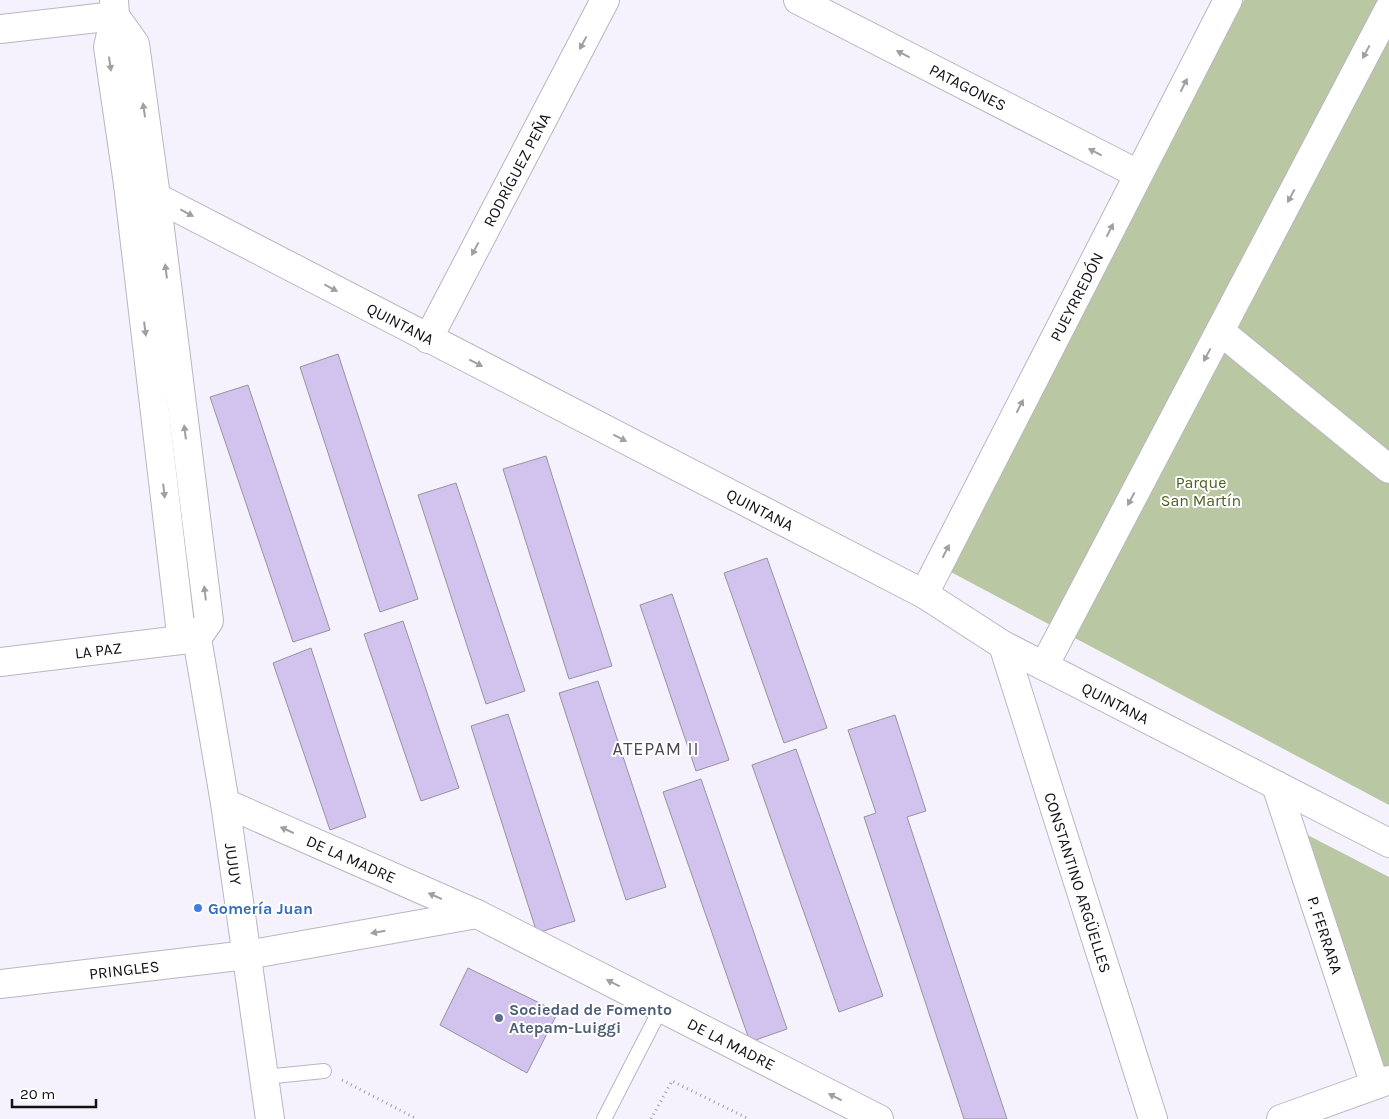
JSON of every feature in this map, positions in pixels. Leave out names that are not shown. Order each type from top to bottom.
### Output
[{"type":"street","name":"RODRÍGUEZ PEÑA","points":[[428,339],[605,0]]},
{"type":"street","name":"PATAGONES","points":[[798,0],[1138,174]]},
{"type":"street","name":"PUEYRREDÓN","points":[[924,594],[1228,0]]},
{"type":"street","points":[[0,29],[114,8]]},
{"type":"street","points":[[114,8],[135,44],[156,196],[209,621],[197,638],[180,625],[128,184],[108,47],[114,8]]},
{"type":"street","points":[[1044,666],[1389,9]]},
{"type":"street","name":"QUINTANA","points":[[128,184],[156,196],[428,339],[924,594],[1003,645],[1389,843]]},
{"type":"street","points":[[1220,331],[1389,469]]},
{"type":"street","name":"LA PAZ","points":[[0,662],[197,638]]},
{"type":"street","name":"JUJUY","points":[[197,638],[248,954],[270,1119]]},
{"type":"street","name":"CONSTANTINO ARGÜELLES","points":[[1003,645],[1153,1119]]},
{"type":"street","name":"P. FERRARA","points":[[1276,785],[1382,1082]]},
{"type":"street","name":"DE LA MADRE","points":[[225,803],[477,914],[879,1119]]},
{"type":"street","points":[[248,954],[477,914]]},
{"type":"street","name":"PRINGLES","points":[[0,984],[248,954]]},
{"type":"street","points":[[1281,1119],[1382,1082]]},
{"type":"lane","points":[[604,1119],[661,1008]]},
{"type":"lane","points":[[264,1077],[324,1071]]},
{"type":"path","points":[[324,1071],[417,1119]]},
{"type":"path","points":[[651,1119],[672,1081],[749,1119]]},
{"type":"green space","name":"Parque San Martín","points":[[1244,0],[1389,0],[1389,805],[949,571]]},
{"type":"green space","points":[[1290,826],[1389,877],[1389,1080],[1375,1085]]},
{"type":"building","points":[[338,354],[418,599],[380,612],[300,367]]},
{"type":"building","points":[[248,385],[330,630],[293,642],[210,397]]},
{"type":"building","points":[[546,456],[612,666],[569,679],[503,469]]},
{"type":"building","points":[[456,483],[525,691],[486,704],[418,495]]},
{"type":"building","points":[[767,558],[827,728],[784,743],[724,573]]},
{"type":"building","points":[[672,594],[729,760],[696,771],[640,605]]},
{"type":"building","points":[[403,621],[459,788],[421,801],[364,634]]},
{"type":"building","points":[[311,648],[366,817],[330,830],[273,663]]},
{"type":"building","points":[[598,681],[666,887],[626,900],[559,693]]},
{"type":"building","points":[[508,714],[575,921],[537,933],[471,726]]},
{"type":"building","points":[[895,715],[926,811],[907,817],[1007,1119],[964,1119],[864,817],[876,813],[848,730]]},
{"type":"building","points":[[796,749],[883,996],[839,1012],[752,765]]},
{"type":"building","points":[[701,779],[787,1029],[750,1042],[663,792]]},
{"type":"building","name":"Sociedad de Fomento Atepam-Luiggi","points":[[468,968],[558,1012],[527,1073],[440,1025]]},
{"type":"place","name":"Gomería Juan","points":[[198,908]]},
{"type":"place","name":"Sociedad de Fomento Atepam-Luiggi","points":[[499,1018]]},
{"type":"district","name":"ATEPAM II","points":[[656,749]]}]
